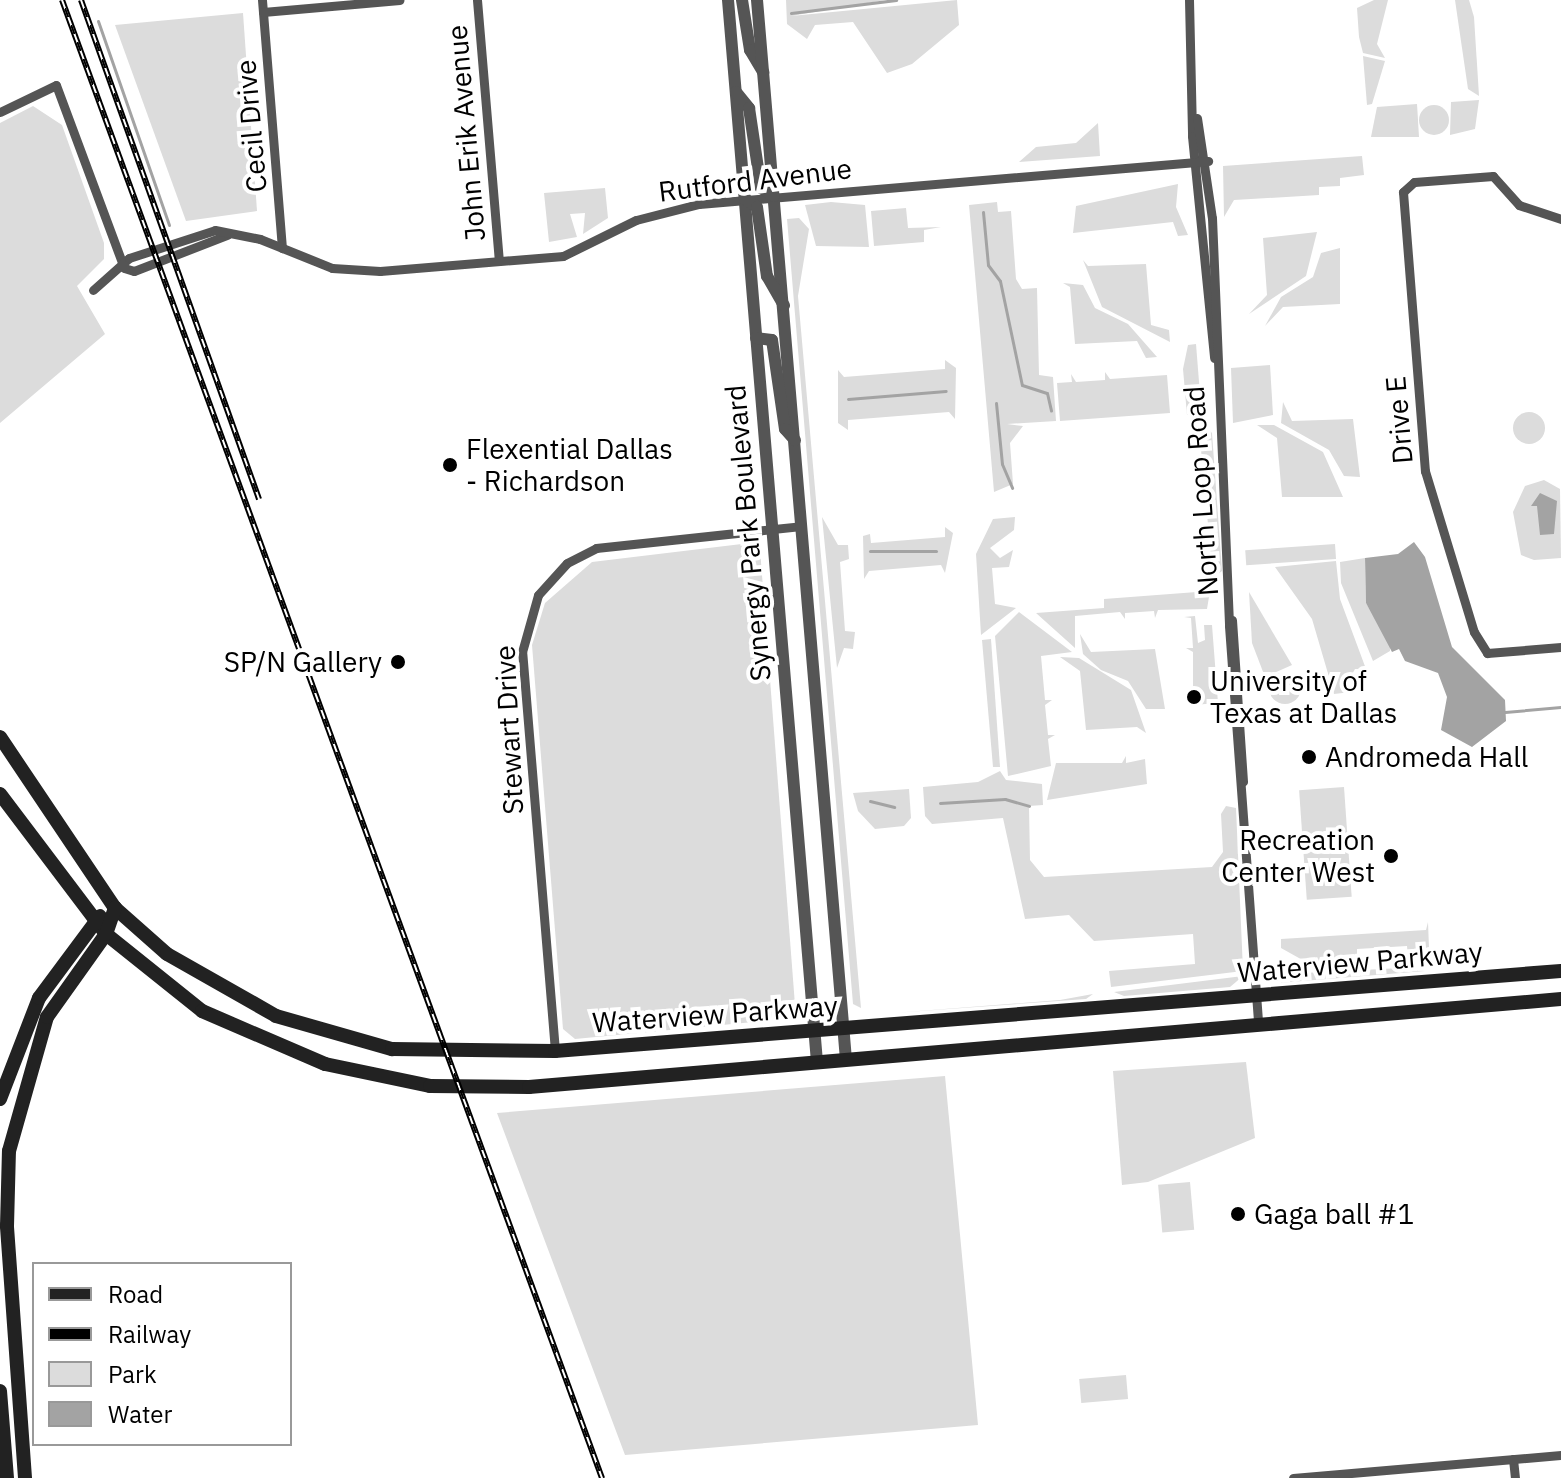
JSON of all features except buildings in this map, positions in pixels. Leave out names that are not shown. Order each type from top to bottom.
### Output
[{"type":"main road","name":"Waterview Parkway","points":[[0,737],[115,908],[167,954],[276,1016],[420,1053],[555,1051],[844,1032],[1561,971]]},
{"type":"main road","name":"Waterview Parkway","points":[[0,794],[106,934],[202,1011],[265,1042],[361,1075],[470,1089],[1561,999]]},
{"type":"main road","points":[[0,1099],[39,998],[93,919],[115,908]]},
{"type":"main road","points":[[25,1478],[7,1226],[9,1151],[47,1017],[106,934],[115,908]]},
{"type":"main road","points":[[265,1042],[276,1016]]},
{"type":"main road","points":[[953,1022],[955,1050]]},
{"type":"main road","points":[[0,1391],[7,1478]]},
{"type":"street","name":"Cecil Drive","points":[[262,0],[282,248]]},
{"type":"street","points":[[263,12],[399,0]]},
{"type":"street","name":"John Erik Avenue","points":[[477,0],[499,261]]},
{"type":"street","name":"Synergy Park Boulevard","points":[[728,0],[817,1061]]},
{"type":"street","points":[[742,0],[750,50],[763,72]]},
{"type":"street","name":"Synergy Park Boulevard","points":[[757,0],[846,1059]]},
{"type":"street","name":"North Loop Road","points":[[1189,0],[1197,118],[1195,162],[1214,358],[1258,1024]]},
{"type":"street","points":[[0,112],[56,85],[124,268]]},
{"type":"street","points":[[736,92],[749,108],[761,188],[774,196]]},
{"type":"street","name":"North Loop Road","points":[[1197,118],[1208,161],[1214,358]]},
{"type":"street","name":"Rutford Avenue","points":[[93,290],[124,268],[134,271],[227,235],[282,248],[347,270],[499,261],[581,252],[652,214],[745,199],[1208,161]]},
{"type":"street","name":"Drive E","points":[[1561,219],[1519,205],[1493,176],[1414,182],[1403,192],[1425,471],[1480,644],[1487,653],[1561,647]]},
{"type":"street","points":[[745,199],[757,207],[767,276],[784,306]]},
{"type":"street","points":[[756,338],[772,340],[785,429],[795,440]]},
{"type":"street","name":"Stewart Drive","points":[[555,1051],[522,652],[532,609],[557,572],[591,549],[801,526]]},
{"type":"street","points":[[1293,1478],[1368,1474],[1561,1455]]},
{"type":"street","points":[[1513,1459],[1515,1478]]},
{"type":"green space","points":[[786,0],[885,0],[791,16],[957,0],[959,25],[912,64],[887,73],[853,22],[815,25],[807,39],[787,24]]},
{"type":"green space","points":[[1374,0],[1388,0],[1377,44],[1385,58],[1363,53],[1359,37],[1357,8]]},
{"type":"green space","points":[[1455,0],[1469,0],[1474,17],[1479,96],[1468,89]]},
{"type":"green space","points":[[243,13],[257,211],[186,221],[115,25]]},
{"type":"green space","points":[[1363,56],[1385,61],[1372,104],[1367,105]]},
{"type":"green space","points":[[1479,100],[1475,129],[1450,135],[1451,102]]},
{"type":"green space","points":[[1417,104],[1419,137],[1371,137],[1377,107]]},
{"type":"green space","points":[[1434,105],[1440,106],[1448,114],[1448,126],[1440,134],[1434,135],[1428,134],[1420,126],[1419,120],[1420,114],[1428,106]]},
{"type":"green space","points":[[33,106],[62,125],[104,243],[104,259],[77,286],[105,334],[0,423],[0,123]]},
{"type":"green space","points":[[1098,123],[1100,156],[1019,162],[1036,147],[1076,143]]},
{"type":"green space","points":[[1362,156],[1364,175],[1340,178],[1340,186],[1319,187],[1319,195],[1234,200],[1224,217],[1223,166]]},
{"type":"green space","points":[[1178,184],[1176,207],[1188,235],[1178,236],[1173,222],[1073,233],[1076,206]]},
{"type":"green space","points":[[605,188],[608,218],[583,234],[585,213],[570,214],[577,237],[549,242],[544,193]]},
{"type":"green space","points":[[831,202],[865,205],[869,247],[816,246],[805,205]]},
{"type":"green space","points":[[997,202],[998,212],[1011,211],[1016,279],[1022,289],[1037,288],[1039,375],[1053,377],[1056,421],[1007,424],[1023,426],[1010,443],[1013,484],[994,492],[969,205]]},
{"type":"green space","points":[[906,208],[908,228],[941,227],[924,230],[924,242],[874,246],[871,211]]},
{"type":"green space","points":[[799,218],[809,229],[798,296],[861,1008],[853,1004],[787,219]]},
{"type":"green space","points":[[1317,232],[1306,276],[1249,314],[1267,295],[1263,238]]},
{"type":"green space","points":[[1340,248],[1340,304],[1283,307],[1265,326],[1281,297],[1313,277],[1321,253]]},
{"type":"green space","points":[[1083,260],[1088,266],[1146,264],[1151,325],[1169,330],[1170,342],[1102,307]]},
{"type":"green space","points":[[1063,283],[1083,285],[1095,308],[1128,324],[1157,357],[1146,358],[1137,341],[1075,344],[1070,287]]},
{"type":"green space","points":[[1196,344],[1201,407],[1187,415],[1183,369],[1188,345]]},
{"type":"green space","points":[[945,360],[956,368],[955,419],[949,412],[848,420],[848,430],[838,423],[838,370],[844,377],[945,369]]},
{"type":"green space","points":[[1270,365],[1273,415],[1233,423],[1231,368]]},
{"type":"green space","points":[[1105,372],[1110,379],[1167,375],[1170,413],[1060,421],[1057,383],[1072,382],[1071,374],[1076,382],[1105,380]]},
{"type":"green space","points":[[1283,402],[1292,421],[1353,419],[1360,477],[1344,476],[1329,450],[1281,423]]},
{"type":"green space","points":[[1529,412],[1540,417],[1545,428],[1540,439],[1529,444],[1518,439],[1513,428],[1518,417]]},
{"type":"green space","points":[[1257,425],[1274,425],[1323,452],[1343,497],[1282,497],[1277,438]]},
{"type":"green space","points":[[1205,426],[1212,433],[1222,571],[1213,578],[1199,428]]},
{"type":"green space","points":[[1544,480],[1560,489],[1561,558],[1534,560],[1521,555],[1513,512],[1525,486]]},
{"type":"green space","points":[[822,517],[838,545],[848,545],[849,559],[840,562],[845,631],[855,632],[853,649],[844,648],[837,668]]},
{"type":"green space","points":[[1015,517],[1014,530],[990,548],[1000,558],[1013,550],[1009,567],[992,568],[995,604],[1016,608],[981,635],[976,554],[993,519]]},
{"type":"green space","points":[[945,527],[953,533],[945,573],[941,565],[869,571],[864,579],[863,536],[870,534],[871,543],[945,537]]},
{"type":"green space","points":[[750,543],[760,549],[796,1018],[575,1039],[563,1029],[532,645],[545,603],[592,562]]},
{"type":"green space","points":[[1335,544],[1336,559],[1246,565],[1245,550]]},
{"type":"green space","points":[[1365,558],[1366,603],[1390,642],[1390,651],[1373,661],[1341,583],[1340,562]]},
{"type":"green space","points":[[1336,561],[1340,599],[1366,669],[1355,669],[1346,685],[1351,692],[1334,694],[1312,619],[1275,567]]},
{"type":"green space","points":[[1210,591],[1207,609],[1158,610],[1155,618],[1154,611],[1125,613],[1125,619],[1120,612],[1075,616],[1075,648],[1036,613],[1104,608],[1104,599]]},
{"type":"green space","points":[[1249,592],[1292,665],[1265,677],[1252,643]]},
{"type":"green space","points":[[1019,612],[1072,652],[1041,656],[1045,700],[1052,700],[1045,705],[1048,735],[1055,735],[1048,739],[1051,766],[1008,776],[995,636]]},
{"type":"green space","points":[[1195,616],[1198,643],[1205,640],[1204,625],[1212,625],[1218,703],[1193,705],[1193,652],[1186,648],[1193,648],[1191,618],[1184,617]]},
{"type":"green space","points":[[1080,634],[1091,652],[1155,649],[1165,709],[1146,709],[1128,681],[1101,670],[1083,654]]},
{"type":"green space","points":[[991,639],[1000,767],[993,767],[982,640]]},
{"type":"green space","points":[[1060,657],[1079,658],[1131,690],[1146,733],[1137,727],[1086,730],[1080,671]]},
{"type":"green space","points":[[1285,672],[1296,677],[1301,688],[1296,699],[1285,704],[1274,699],[1269,688],[1274,677]]},
{"type":"green space","points":[[1126,756],[1126,763],[1145,759],[1147,784],[1047,800],[1056,763],[1122,763]]},
{"type":"green space","points":[[1000,771],[1006,780],[1042,784],[1043,805],[1029,806],[1030,860],[1044,877],[1212,867],[1223,852],[1221,814],[1226,806],[1236,808],[1243,971],[1111,987],[1109,971],[1195,964],[1193,934],[1094,941],[1069,915],[1025,919],[1003,818],[932,824],[925,816],[923,787],[978,782]]},
{"type":"green space","points":[[1344,787],[1352,897],[1307,900],[1299,790]]},
{"type":"green space","points":[[909,789],[911,818],[904,826],[875,829],[858,811],[853,793]]},
{"type":"green space","points":[[1428,922],[1429,948],[1408,959],[1407,946],[1357,949],[1357,964],[1315,967],[1281,948],[1281,939],[1426,930]]},
{"type":"green space","points":[[1401,968],[1425,971],[1278,983],[1265,975]]},
{"type":"green space","points":[[1243,976],[1230,987],[1124,996],[1114,992]]},
{"type":"green space","points":[[1093,994],[1086,999],[893,1013],[1060,1000]]},
{"type":"green space","points":[[1246,1062],[1255,1138],[1148,1182],[1122,1185],[1113,1071]]},
{"type":"green space","points":[[945,1076],[978,1425],[625,1455],[497,1113]]},
{"type":"green space","points":[[1190,1182],[1194,1230],[1162,1233],[1158,1185]]},
{"type":"green space","points":[[1126,1375],[1128,1399],[1081,1403],[1079,1379]]},
{"type":"water","points":[[1540,493],[1557,501],[1554,534],[1540,535],[1537,506],[1531,506]]},
{"type":"water","points":[[1414,542],[1425,557],[1452,647],[1505,700],[1506,721],[1472,747],[1441,730],[1447,697],[1438,673],[1405,661],[1399,649],[1392,652],[1366,603],[1365,558],[1398,554]]},
{"type":"waterway","points":[[791,13],[896,0]]},
{"type":"waterway","points":[[98,21],[169,225]]},
{"type":"waterway","points":[[983,212],[988,265],[1000,281],[1022,385],[1047,393],[1051,411]]},
{"type":"waterway","points":[[848,399],[946,391]]},
{"type":"waterway","points":[[996,403],[1002,464],[1012,488]]},
{"type":"waterway","points":[[870,551],[936,551]]},
{"type":"waterway","points":[[1505,712],[1561,707]]},
{"type":"waterway","points":[[940,803],[1005,799],[1029,806]]},
{"type":"waterway","points":[[870,801],[894,807]]},
{"type":"railway","points":[[62,0],[602,1478]]},
{"type":"railway","points":[[81,0],[259,499]]},
{"type":"place","name":"Flexential Dallas - Richardson","points":[[450,465]]},
{"type":"place","name":"SP/N Gallery","points":[[398,662]]},
{"type":"place","name":"University of Texas at Dallas","points":[[1194,697]]},
{"type":"place","name":"Andromeda Hall","points":[[1309,757]]},
{"type":"place","name":"Recreation Center West","points":[[1391,856]]},
{"type":"place","name":"Gaga ball #1","points":[[1238,1214]]}]
